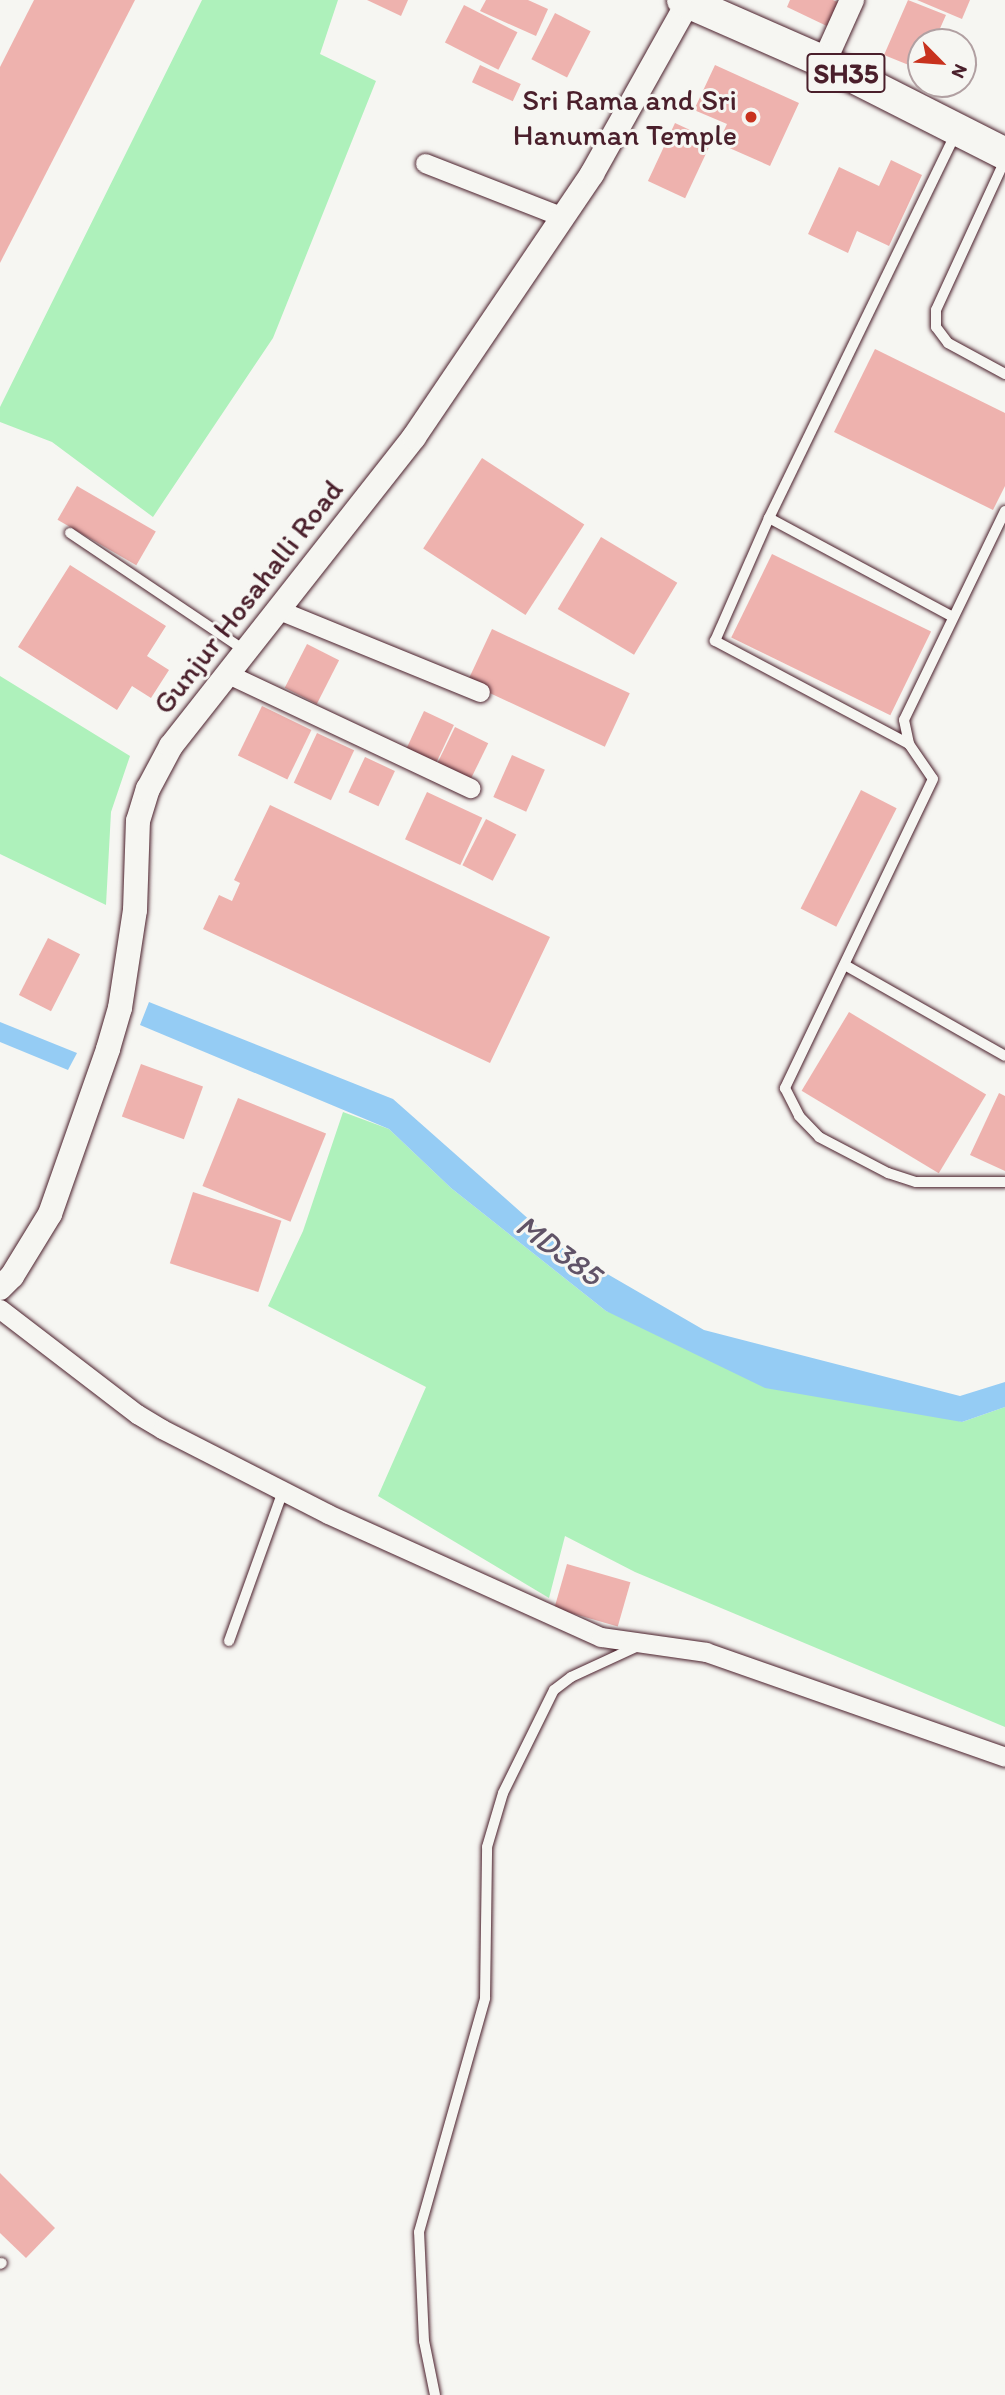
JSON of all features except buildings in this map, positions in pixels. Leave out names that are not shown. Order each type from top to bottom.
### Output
[{"type":"main road","name":"SH35","points":[[685,1],[824,62],[1005,154]]},
{"type":"street","points":[[824,62],[852,0]]},
{"type":"street","name":"Gunjur Hosahalli Road","points":[[0,1289],[12,1276],[50,1214],[108,1049],[120,1008],[135,910],[138,821],[148,789],[171,746],[414,438],[592,174],[685,1]]},
{"type":"street","points":[[425,163],[563,217]]},
{"type":"street","points":[[279,610],[480,692]]},
{"type":"street","points":[[228,674],[470,788]]},
{"type":"street","points":[[0,1308],[137,1414],[283,1491],[601,1637],[706,1652],[1005,1757]]},
{"type":"lane","points":[[909,744],[715,641],[769,518],[957,130]]},
{"type":"lane","points":[[1005,160],[936,310],[936,327],[948,342],[1005,374]]},
{"type":"lane","points":[[1005,511],[904,719],[909,744],[933,779],[785,1088],[799,1116],[819,1136],[888,1173],[916,1182],[1005,1182]]},
{"type":"lane","points":[[769,518],[954,617]]},
{"type":"lane","points":[[70,533],[246,652]]},
{"type":"lane","points":[[845,965],[1005,1056]]},
{"type":"lane","points":[[229,1641],[283,1491]]},
{"type":"lane","points":[[435,2395],[424,2340],[419,2232],[485,1998],[487,1847],[503,1793],[554,1689],[571,1677],[641,1644]]},
{"type":"green space","points":[[202,0],[338,0],[320,54],[376,81],[273,338],[153,517],[52,442],[0,422],[0,407]]},
{"type":"green space","points":[[0,676],[130,756],[111,812],[106,905],[0,854]]},
{"type":"green space","points":[[343,1112],[389,1129],[451,1188],[606,1311],[962,1422],[1005,1407],[1005,1727],[635,1572],[565,1536],[549,1598],[378,1496],[426,1387],[268,1306],[303,1231]]},
{"type":"water","name":"MD385","points":[[149,1002],[393,1099],[559,1246],[704,1330],[960,1396],[1005,1382],[1005,1407],[962,1422],[765,1388],[606,1311],[451,1188],[389,1129],[140,1025]]},
{"type":"water","points":[[0,1022],[77,1053],[68,1070],[0,1042]]},
{"type":"place","name":"Sri Rama and Sri Hanuman Temple","points":[[751,117]]}]
